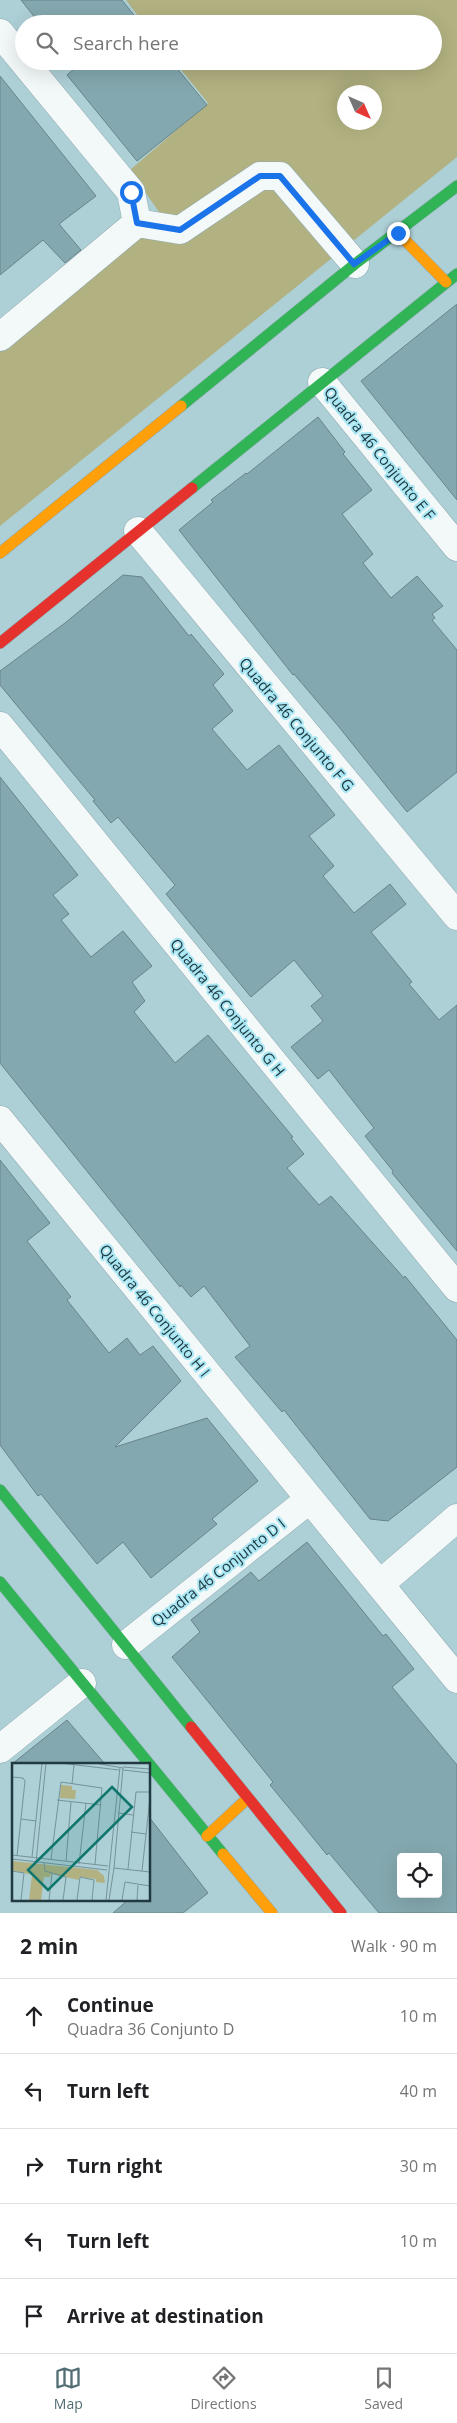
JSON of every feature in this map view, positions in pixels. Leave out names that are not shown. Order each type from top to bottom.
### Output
[{"type":"street","points":[[0,33],[15,51]]},
{"type":"street","points":[[30,70],[131,192],[137,223]]},
{"type":"street","points":[[0,336],[137,223],[180,230],[260,176],[280,176],[354,264]]},
{"type":"street","points":[[0,553],[354,264],[398,233],[457,186]]},
{"type":"street","points":[[398,233],[446,282]]},
{"type":"street","points":[[0,643],[457,274]]},
{"type":"street","name":"Quadra 46 Conjunto E F","points":[[322,382],[457,547]]},
{"type":"street","name":"Quadra 46 Conjunto F G","points":[[138,532],[457,916]]},
{"type":"street","name":"Quadra 46 Conjunto G H","points":[[0,726],[457,1288]]},
{"type":"street","name":"Quadra 46 Conjunto H I","points":[[0,1120],[457,1679]]},
{"type":"street","points":[[0,1490],[341,1913]]},
{"type":"street","name":"Quadra 46 Conjunto D I","points":[[126,1645],[310,1499]]},
{"type":"street","points":[[380,1584],[457,1518]]},
{"type":"street","points":[[0,1582],[148,1763]]},
{"type":"street","points":[[0,1750],[82,1683]]},
{"type":"street","points":[[150,1766],[272,1913]]},
{"type":"street","points":[[208,1836],[248,1798]]},
{"type":"green space","points":[[126,0],[457,0],[457,157],[0,526],[0,345],[161,215],[130,170],[208,103],[181,70],[442,70],[442,15],[137,15]]},
{"type":"building","points":[[21,0],[122,0],[134,15],[33,15]]},
{"type":"building","points":[[73,70],[178,70],[207,105],[137,161],[67,75]]},
{"type":"building","points":[[0,76],[96,196],[59,224],[81,250],[65,263],[43,240],[0,275]]},
{"type":"building","points":[[457,304],[457,500],[361,381]]},
{"type":"building","points":[[318,417],[345,452],[343,454],[372,490],[342,514],[373,554],[363,563],[391,598],[417,576],[443,606],[432,614],[435,618],[432,620],[457,650],[457,772],[407,812],[339,727],[293,675],[179,530],[213,502],[211,500],[247,474]]},
{"type":"building","points":[[123,575],[142,577],[189,636],[191,634],[224,674],[213,685],[233,711],[212,729],[247,770],[279,745],[335,815],[309,836],[334,866],[323,876],[354,913],[390,884],[406,904],[371,932],[412,982],[409,984],[439,1020],[457,1005],[457,1251],[392,1173],[393,1171],[365,1136],[374,1128],[329,1070],[318,1079],[291,1047],[323,1021],[311,1006],[323,996],[294,960],[251,997],[166,894],[175,885],[118,817],[111,823],[93,801],[95,800],[0,685],[0,671],[65,623]]},
{"type":"building","points":[[0,777],[78,875],[53,895],[69,914],[61,920],[91,957],[123,931],[152,966],[132,982],[145,1001],[134,1012],[175,1063],[208,1035],[293,1137],[291,1138],[304,1154],[287,1168],[319,1205],[331,1196],[404,1278],[405,1276],[457,1340],[457,1467],[388,1521],[370,1519],[284,1410],[282,1412],[235,1357],[250,1346],[204,1286],[191,1297],[181,1285],[180,1287],[0,1063]]},
{"type":"building","points":[[0,1160],[50,1223],[27,1241],[71,1297],[67,1300],[109,1353],[127,1338],[140,1355],[153,1346],[181,1381],[115,1447],[207,1418],[258,1481],[212,1519],[217,1524],[151,1578],[123,1542],[97,1564],[41,1494],[38,1496],[0,1445]]},
{"type":"building","points":[[307,1542],[383,1636],[386,1634],[414,1669],[392,1687],[457,1765],[457,1913],[379,1913],[329,1853],[327,1855],[270,1785],[273,1782],[172,1657],[200,1632],[191,1620],[251,1572],[259,1581]]},
{"type":"building","points":[[67,1720],[104,1763],[13,1763]]},
{"type":"building","points":[[150,1818],[208,1893],[183,1913],[113,1913],[128,1900],[150,1900]]},
{"type":"traffic: fast","points":[[181,406],[355,264],[457,186]]},
{"type":"traffic: fast","points":[[192,488],[457,274]]},
{"type":"traffic: fast","points":[[0,1490],[191,1727]]},
{"type":"traffic: fast","points":[[0,1582],[148,1763]]},
{"type":"traffic: fast","points":[[150,1765],[223,1854]]},
{"type":"traffic: slow","points":[[398,233],[446,282]]},
{"type":"traffic: slow","points":[[0,553],[181,406]]},
{"type":"traffic: slow","points":[[207,1836],[248,1798]]},
{"type":"traffic: slow","points":[[223,1854],[272,1913]]},
{"type":"traffic: jam","points":[[0,643],[192,488]]},
{"type":"traffic: jam","points":[[191,1727],[341,1913]]},
{"type":"route","points":[[131,192],[137,223],[180,230],[260,176],[280,176],[354,264],[398,233]]}]
